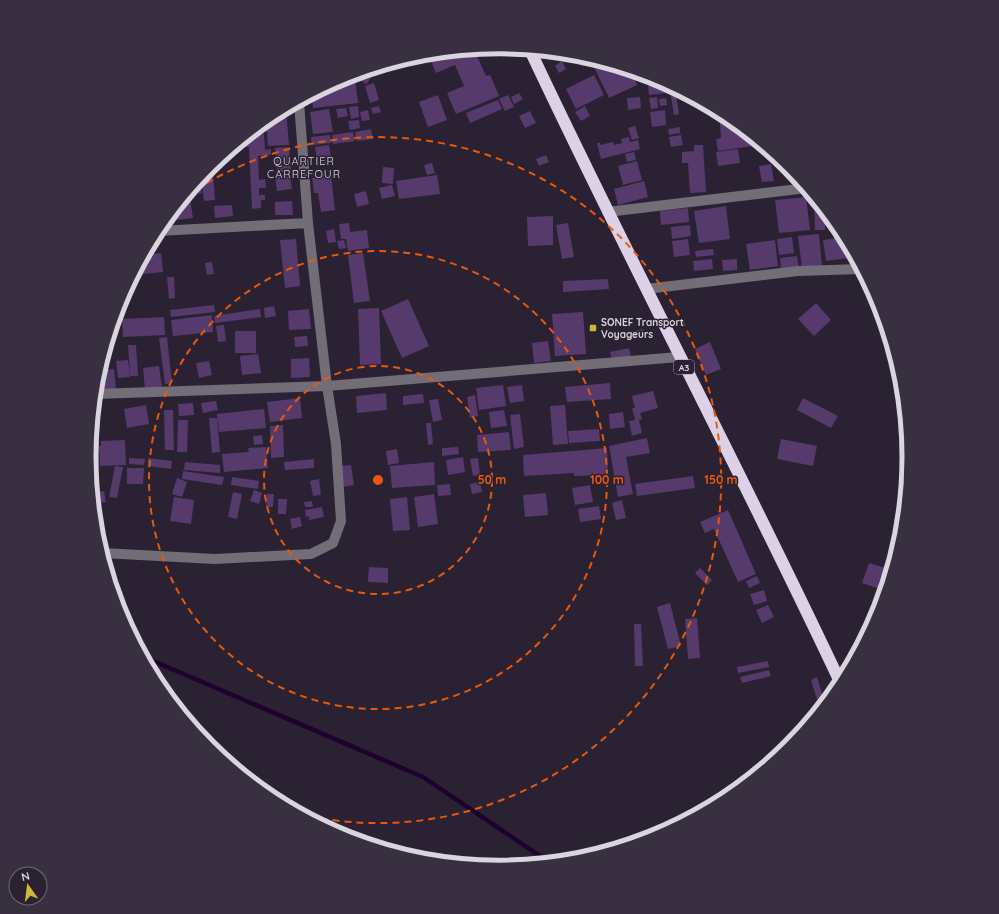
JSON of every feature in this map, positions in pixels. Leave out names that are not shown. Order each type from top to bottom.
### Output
[{"type":"highway","name":"A3","points":[[533,56],[607,212],[747,491],[838,677]]},
{"type":"street","points":[[108,553],[215,559],[311,554],[333,543],[341,521],[336,444],[327,386],[308,223],[299,107]]},
{"type":"street","points":[[607,212],[800,189]]},
{"type":"street","points":[[166,231],[308,223]]},
{"type":"street","points":[[646,289],[798,271],[856,269]]},
{"type":"street","points":[[102,394],[327,386],[679,357]]},
{"type":"building","points":[[480,55],[477,56],[486,76],[490,75],[499,96],[456,114],[447,93],[464,86],[455,65],[436,73],[431,60],[447,57]]},
{"type":"building","points":[[562,61],[566,69],[559,73],[555,66]]},
{"type":"building","points":[[581,63],[588,64],[582,66]]},
{"type":"building","points":[[593,66],[634,77],[637,85],[609,98]]},
{"type":"building","points":[[594,75],[604,95],[576,109],[566,89]]},
{"type":"building","points":[[369,76],[371,78],[366,84],[359,79]]},
{"type":"building","points":[[355,81],[358,103],[313,108],[312,100]]},
{"type":"building","points":[[374,83],[379,100],[370,103],[365,86]]},
{"type":"building","points":[[655,85],[666,90],[666,93],[649,95],[648,86]]},
{"type":"building","points":[[519,93],[523,99],[514,104],[511,97]]},
{"type":"building","points":[[438,95],[447,120],[428,127],[419,102]]},
{"type":"building","points":[[508,95],[514,107],[505,111],[499,99]]},
{"type":"building","points":[[676,95],[679,114],[674,115],[671,96]]},
{"type":"building","points":[[640,97],[641,108],[628,110],[627,98]]},
{"type":"building","points":[[657,97],[658,108],[651,109],[649,98]]},
{"type":"building","points":[[666,98],[667,105],[660,106],[659,99]]},
{"type":"building","points":[[498,100],[502,109],[470,123],[466,113]]},
{"type":"building","points":[[358,106],[359,117],[351,119],[349,107]]},
{"type":"building","points":[[379,106],[381,112],[373,114],[371,108]]},
{"type":"building","points":[[585,106],[590,116],[581,121],[575,112]]},
{"type":"building","points":[[346,108],[348,116],[338,118],[336,109]]},
{"type":"building","points":[[329,109],[333,132],[313,134],[310,112]]},
{"type":"building","points":[[368,110],[370,120],[362,121],[360,112]]},
{"type":"building","points":[[665,110],[666,125],[652,127],[650,112]]},
{"type":"building","points":[[530,111],[536,123],[525,128],[519,116]]},
{"type":"building","points":[[287,115],[289,145],[268,146],[267,128]]},
{"type":"building","points":[[359,120],[360,128],[350,130],[348,121]]},
{"type":"building","points":[[724,122],[755,146],[718,151],[716,139],[721,138],[720,123]]},
{"type":"building","points":[[635,126],[639,138],[632,140],[628,128]]},
{"type":"building","points":[[680,127],[680,133],[669,135],[668,129]]},
{"type":"building","points":[[371,129],[373,139],[357,141],[355,132]]},
{"type":"building","points":[[353,132],[355,141],[333,144],[332,135]]},
{"type":"building","points":[[258,134],[264,134],[265,150],[271,149],[271,155],[258,156],[259,180],[265,179],[266,188],[259,188],[259,195],[265,195],[265,200],[261,200],[261,208],[252,209],[249,147],[245,147],[245,145]]},
{"type":"building","points":[[330,135],[331,143],[312,145],[311,137]]},
{"type":"building","points":[[681,135],[683,145],[671,147],[669,137]]},
{"type":"building","points":[[629,137],[630,142],[638,140],[640,149],[601,159],[597,143],[600,143],[600,145],[613,142],[614,145],[622,143],[621,139]]},
{"type":"building","points":[[329,145],[332,163],[318,166],[315,147]]},
{"type":"building","points":[[694,145],[703,145],[706,192],[690,193],[688,163],[682,163],[682,152],[694,151]]},
{"type":"building","points":[[289,147],[291,172],[277,173],[275,148]]},
{"type":"building","points":[[738,149],[740,163],[718,166],[716,152]]},
{"type":"building","points":[[634,152],[636,160],[627,162],[625,154]]},
{"type":"building","points":[[546,155],[549,162],[539,166],[536,159]]},
{"type":"building","points":[[637,161],[642,180],[623,185],[618,166]]},
{"type":"building","points":[[432,163],[435,173],[427,175],[424,165]]},
{"type":"building","points":[[771,164],[774,181],[762,182],[759,166]]},
{"type":"building","points":[[383,167],[394,168],[393,184],[382,183]]},
{"type":"building","points":[[213,174],[215,200],[204,201],[202,186]]},
{"type":"building","points":[[290,174],[292,189],[277,191],[275,176]]},
{"type":"building","points":[[437,175],[440,194],[399,199],[396,181]]},
{"type":"building","points":[[331,176],[335,210],[321,212],[318,193],[314,193],[312,178]]},
{"type":"building","points":[[644,181],[648,197],[618,205],[614,189]]},
{"type":"building","points":[[392,185],[395,196],[382,199],[379,188]]},
{"type":"building","points":[[201,187],[202,193],[195,194]]},
{"type":"building","points":[[366,191],[369,204],[357,207],[354,194]]},
{"type":"building","points":[[806,197],[810,230],[779,233],[775,200]]},
{"type":"building","points":[[190,200],[193,218],[176,220],[176,218]]},
{"type":"building","points":[[292,201],[293,215],[275,215],[275,202]]},
{"type":"building","points":[[232,205],[233,216],[215,218],[214,206]]},
{"type":"building","points":[[726,206],[730,239],[699,243],[694,211]]},
{"type":"building","points":[[814,206],[825,220],[825,230],[815,230]]},
{"type":"building","points":[[688,208],[689,222],[661,225],[660,211]]},
{"type":"building","points":[[553,216],[553,245],[528,246],[527,217]]},
{"type":"building","points":[[349,223],[350,232],[367,230],[369,248],[348,251],[346,239],[341,239],[339,224]]},
{"type":"building","points":[[568,223],[574,257],[562,259],[556,225]]},
{"type":"building","points":[[690,225],[691,236],[672,239],[671,227]]},
{"type":"building","points":[[334,229],[336,242],[328,243],[326,231]]},
{"type":"building","points":[[819,234],[822,266],[802,268],[798,236]]},
{"type":"building","points":[[792,237],[794,253],[779,255],[777,239]]},
{"type":"building","points":[[838,238],[850,258],[826,261],[823,240]]},
{"type":"building","points":[[296,239],[300,286],[285,288],[280,240]]},
{"type":"building","points":[[688,239],[690,255],[674,257],[672,241]]},
{"type":"building","points":[[344,240],[346,248],[339,249],[337,241]]},
{"type":"building","points":[[775,240],[778,266],[750,270],[746,244]]},
{"type":"building","points":[[713,249],[714,255],[696,257],[695,251]]},
{"type":"building","points":[[153,250],[153,254],[161,253],[163,272],[143,274],[142,270]]},
{"type":"building","points":[[363,253],[370,301],[354,303],[348,255]]},
{"type":"building","points":[[797,256],[799,269],[781,271],[780,258]]},
{"type":"building","points":[[712,259],[713,269],[694,271],[693,261]]},
{"type":"building","points":[[737,259],[737,270],[723,271],[722,260]]},
{"type":"building","points":[[212,262],[214,274],[207,275],[205,263]]},
{"type":"building","points":[[167,277],[174,277],[175,298],[169,299]]},
{"type":"building","points":[[608,279],[609,289],[563,292],[563,281]]},
{"type":"building","points":[[408,299],[429,346],[402,358],[381,311]]},
{"type":"building","points":[[816,303],[831,320],[814,336],[798,319]]},
{"type":"building","points":[[214,305],[215,312],[171,317],[170,310]]},
{"type":"building","points":[[274,306],[276,316],[265,318],[264,308]]},
{"type":"building","points":[[379,308],[381,364],[360,365],[358,309]]},
{"type":"building","points":[[260,309],[261,317],[215,323],[214,316]]},
{"type":"building","points":[[309,309],[311,329],[289,330],[288,311]]},
{"type":"building","points":[[583,312],[586,354],[555,356],[552,314]]},
{"type":"building","points":[[212,315],[213,332],[173,336],[171,320]]},
{"type":"building","points":[[164,317],[165,335],[123,337],[122,319]]},
{"type":"building","points":[[224,325],[226,341],[218,342],[216,326]]},
{"type":"building","points":[[643,329],[645,335],[637,337],[635,331]]},
{"type":"building","points":[[235,331],[256,331],[256,353],[235,353]]},
{"type":"building","points":[[307,336],[308,346],[295,347],[294,337]]},
{"type":"building","points":[[167,337],[172,383],[165,384],[159,338]]},
{"type":"building","points":[[548,341],[551,361],[534,363],[532,343]]},
{"type":"building","points":[[710,342],[721,369],[706,375],[695,349]]},
{"type":"building","points":[[128,345],[136,345],[138,376],[130,376]]},
{"type":"building","points":[[629,348],[631,356],[612,360],[610,352]]},
{"type":"building","points":[[258,354],[261,373],[242,375],[240,356]]},
{"type":"building","points":[[309,358],[310,377],[291,378],[291,359]]},
{"type":"building","points":[[128,360],[130,377],[118,378],[116,361]]},
{"type":"building","points":[[209,361],[212,375],[199,378],[196,363]]},
{"type":"building","points":[[159,366],[162,388],[145,390],[143,368]]},
{"type":"building","points":[[114,369],[116,389],[102,390],[106,370]]},
{"type":"building","points":[[610,383],[611,399],[567,402],[565,387]]},
{"type":"building","points":[[503,385],[506,406],[479,410],[476,388]]},
{"type":"building","points":[[522,385],[524,401],[510,403],[507,387]]},
{"type":"building","points":[[653,391],[658,408],[640,413],[642,419],[639,420],[642,433],[632,436],[629,421],[635,420],[632,408],[635,408],[632,396]]},
{"type":"building","points":[[386,393],[387,410],[357,413],[356,396]]},
{"type":"building","points":[[423,394],[424,403],[403,405],[403,396]]},
{"type":"building","points":[[475,395],[478,416],[470,418],[467,397]]},
{"type":"building","points":[[300,398],[302,418],[270,422],[267,402]]},
{"type":"building","points":[[803,398],[838,416],[831,428],[797,410]]},
{"type":"building","points":[[438,399],[442,420],[433,422],[429,400]]},
{"type":"building","points":[[216,401],[218,410],[203,413],[201,403]]},
{"type":"building","points":[[193,403],[194,415],[179,416],[178,404]]},
{"type":"building","points":[[146,405],[149,424],[127,428],[124,409]]},
{"type":"building","points":[[565,405],[568,444],[553,445],[550,406]]},
{"type":"building","points":[[264,409],[266,428],[219,432],[217,414]]},
{"type":"building","points":[[164,410],[173,410],[174,450],[165,450]]},
{"type":"building","points":[[504,410],[507,426],[491,428],[489,412]]},
{"type":"building","points":[[623,412],[625,427],[610,429],[609,414]]},
{"type":"building","points":[[520,414],[524,447],[514,449],[510,415]]},
{"type":"building","points":[[209,418],[217,418],[220,452],[212,453]]},
{"type":"building","points":[[178,420],[188,420],[187,452],[177,452]]},
{"type":"building","points":[[426,423],[431,423],[433,444],[428,445]]},
{"type":"building","points":[[283,425],[284,457],[271,458],[270,426]]},
{"type":"building","points":[[599,429],[600,441],[569,443],[568,431]]},
{"type":"building","points":[[509,432],[511,450],[478,452],[477,435]]},
{"type":"building","points":[[262,435],[263,444],[254,445],[253,436]]},
{"type":"building","points":[[97,437],[98,452],[96,452]]},
{"type":"building","points":[[647,438],[650,453],[626,457],[633,494],[618,497],[609,446]]},
{"type":"building","points":[[781,439],[817,446],[813,466],[777,459]]},
{"type":"building","points":[[125,440],[126,465],[100,466],[99,446],[101,446],[101,441]]},
{"type":"building","points":[[266,447],[268,468],[224,472],[222,454],[249,452],[248,448]]},
{"type":"building","points":[[458,447],[459,454],[442,456],[442,448]]},
{"type":"building","points":[[607,448],[608,475],[574,476],[574,473],[524,476],[523,455]]},
{"type":"building","points":[[397,449],[399,463],[388,465],[386,451]]},
{"type":"building","points":[[463,457],[465,472],[448,475],[446,460]]},
{"type":"building","points":[[129,458],[145,459],[144,465],[129,464]]},
{"type":"building","points":[[148,458],[172,461],[171,469],[148,466]]},
{"type":"building","points":[[478,458],[480,475],[473,476],[470,459]]},
{"type":"building","points":[[314,459],[314,468],[285,470],[284,462]]},
{"type":"building","points":[[185,462],[220,465],[220,473],[184,470]]},
{"type":"building","points":[[434,462],[435,485],[392,488],[390,466]]},
{"type":"building","points":[[351,465],[354,485],[343,487],[340,466]]},
{"type":"building","points":[[115,466],[123,467],[117,498],[109,497]]},
{"type":"building","points":[[127,468],[144,468],[143,484],[127,484]]},
{"type":"building","points":[[183,471],[224,477],[222,485],[182,479]]},
{"type":"building","points":[[693,476],[695,488],[637,496],[635,484]]},
{"type":"building","points":[[232,477],[259,481],[258,489],[231,485]]},
{"type":"building","points":[[177,478],[187,482],[182,497],[172,494]]},
{"type":"building","points":[[319,479],[321,495],[313,496],[310,481]]},
{"type":"building","points":[[480,482],[482,492],[472,494],[470,484]]},
{"type":"building","points":[[450,484],[451,495],[438,496],[437,485]]},
{"type":"building","points":[[590,485],[593,502],[575,505],[572,488]]},
{"type":"building","points":[[254,490],[262,493],[259,504],[250,501]]},
{"type":"building","points":[[104,491],[106,502],[99,503],[98,492]]},
{"type":"building","points":[[233,492],[242,494],[237,519],[228,517]]},
{"type":"building","points":[[546,493],[548,515],[525,517],[523,495]]},
{"type":"building","points":[[267,494],[274,494],[273,507],[266,507]]},
{"type":"building","points":[[434,494],[438,524],[418,527],[414,497]]},
{"type":"building","points":[[174,497],[194,500],[191,524],[170,521]]},
{"type":"building","points":[[407,497],[410,530],[393,531],[390,499]]},
{"type":"building","points":[[278,499],[287,499],[286,514],[278,514]]},
{"type":"building","points":[[622,500],[626,518],[616,520],[612,503]]},
{"type":"building","points":[[312,501],[313,507],[305,507],[304,502]]},
{"type":"building","points":[[599,506],[601,519],[580,522],[578,509]]},
{"type":"building","points":[[322,507],[324,517],[309,520],[309,516],[306,517],[305,510]]},
{"type":"building","points":[[728,510],[756,574],[738,582],[714,529],[705,533],[700,522]]},
{"type":"building","points":[[300,517],[302,526],[292,529],[290,519]]},
{"type":"building","points":[[869,563],[887,568],[880,589],[862,583]]},
{"type":"building","points":[[369,567],[388,568],[388,583],[368,582]]},
{"type":"building","points":[[700,568],[712,580],[707,585],[695,573]]},
{"type":"building","points":[[757,576],[760,583],[749,588],[746,581]]},
{"type":"building","points":[[764,590],[767,601],[754,605],[750,594]]},
{"type":"building","points":[[670,603],[681,646],[668,649],[657,607]]},
{"type":"building","points":[[768,605],[774,617],[762,623],[756,610]]},
{"type":"building","points":[[697,618],[700,658],[688,659],[685,619]]},
{"type":"building","points":[[634,624],[641,624],[643,666],[635,666]]},
{"type":"building","points":[[768,661],[769,667],[738,673],[737,667]]},
{"type":"building","points":[[769,670],[771,676],[742,683],[740,677]]},
{"type":"building","points":[[817,677],[823,697],[818,703],[811,680]]},
{"type":"waterway","points":[[151,660],[423,777],[543,858]]},
{"type":"place","name":"SONEF Transport Voyageurs","points":[[593,328]]},
{"type":"district","name":"QUARTIER CARREFOUR","points":[[304,167]]}]
